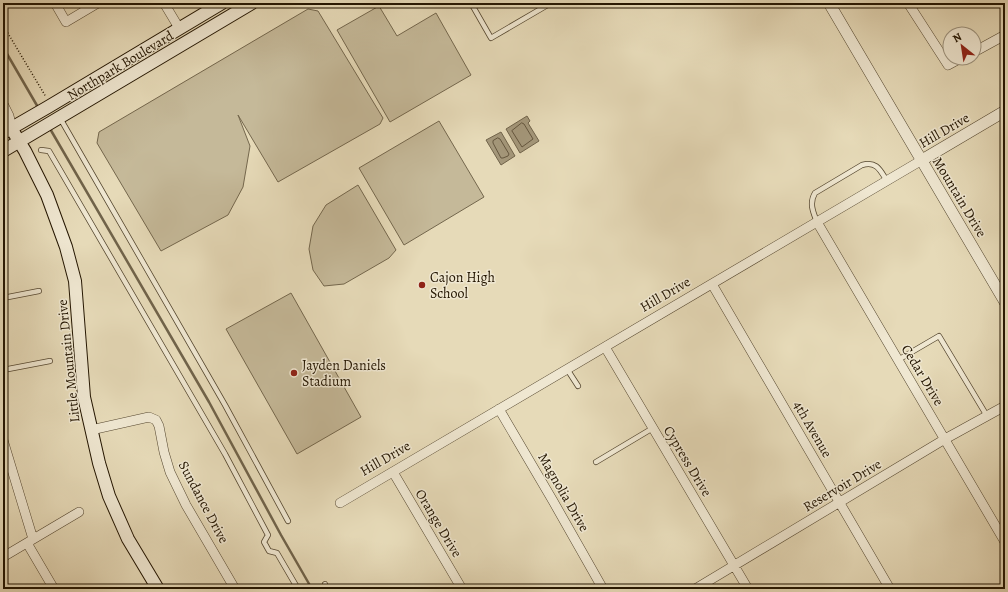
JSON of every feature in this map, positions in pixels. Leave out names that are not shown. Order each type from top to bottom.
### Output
[{"type":"main road","points":[[6,128],[32,116],[47,102],[222,3]]},
{"type":"main road","name":"Northpark Boulevard","points":[[3,151],[252,3]]},
{"type":"main road","points":[[179,28],[187,42]]},
{"type":"main road","name":"Little Mountain Drive","points":[[6,128],[20,142],[47,195],[68,254],[75,281],[84,397],[98,463],[109,496],[128,539],[158,589]]},
{"type":"street","points":[[55,3],[66,22],[98,3]]},
{"type":"street","points":[[164,3],[179,28]]},
{"type":"street","name":"Mountain Drive","points":[[829,3],[1005,302]]},
{"type":"street","points":[[908,3],[942,56]]},
{"type":"street","points":[[982,48],[1005,35]]},
{"type":"street","points":[[3,106],[8,116],[6,128]]},
{"type":"street","name":"Hill Drive","points":[[340,503],[1005,111]]},
{"type":"street","name":"Cedar Drive","points":[[817,222],[1005,542]]},
{"type":"street","name":"4th Avenue","points":[[712,284],[890,589]]},
{"type":"street","name":"Cypress Drive","points":[[605,347],[748,589]]},
{"type":"street","name":"Reservoir Drive","points":[[695,589],[945,439],[1005,406]]},
{"type":"street","name":"Magnolia Drive","points":[[499,409],[604,589]]},
{"type":"street","name":"Sundance Drive","points":[[91,430],[149,417],[156,420],[159,426],[170,472],[186,506],[235,589]]},
{"type":"street","points":[[3,440],[30,541],[54,589]]},
{"type":"street","name":"Orange Drive","points":[[393,472],[462,589]]},
{"type":"street","points":[[3,557],[79,512]]},
{"type":"lane","points":[[471,3],[491,38],[550,3]]},
{"type":"lane","points":[[58,119],[221,398],[288,521]]},
{"type":"lane","points":[[41,150],[49,151],[225,454],[268,535],[264,542],[269,551],[277,554],[298,589]]},
{"type":"lane","points":[[817,222],[811,203],[812,197],[815,193],[862,165],[868,163],[876,166],[887,181]]},
{"type":"lane","points":[[3,298],[39,291]]},
{"type":"lane","points":[[898,360],[939,336],[986,416]]},
{"type":"lane","points":[[3,370],[50,361]]},
{"type":"lane","points":[[567,369],[578,386]]},
{"type":"lane","points":[[596,462],[653,428]]},
{"type":"path","points":[[3,25],[47,102]]},
{"type":"shaded area","points":[[379,6],[397,36],[436,13],[471,75],[390,122],[337,30]]},
{"type":"shaded area","points":[[308,9],[318,11],[383,118],[380,124],[278,182],[238,115],[250,146],[243,187],[228,215],[161,251],[97,143],[99,132]]},
{"type":"shaded area","points":[[439,121],[484,197],[404,245],[359,168]]},
{"type":"shaded area","points":[[358,185],[396,250],[389,258],[344,284],[324,286],[313,270],[309,249],[313,226],[326,205]]},
{"type":"shaded area","name":"Jayden Daniels Stadium","points":[[291,293],[361,417],[297,454],[226,329]]},
{"type":"water","points":[[527,116],[530,121],[528,123],[539,141],[520,153],[506,129]]},
{"type":"water","points":[[501,132],[515,156],[501,165],[486,140]]},
{"type":"waterway","points":[[3,47],[39,109]]},
{"type":"waterway","points":[[49,127],[209,402],[312,589]]},
{"type":"place","name":"Cajon High School","points":[[422,285]]},
{"type":"place","name":"Jayden Daniels Stadium","points":[[294,373]]}]
